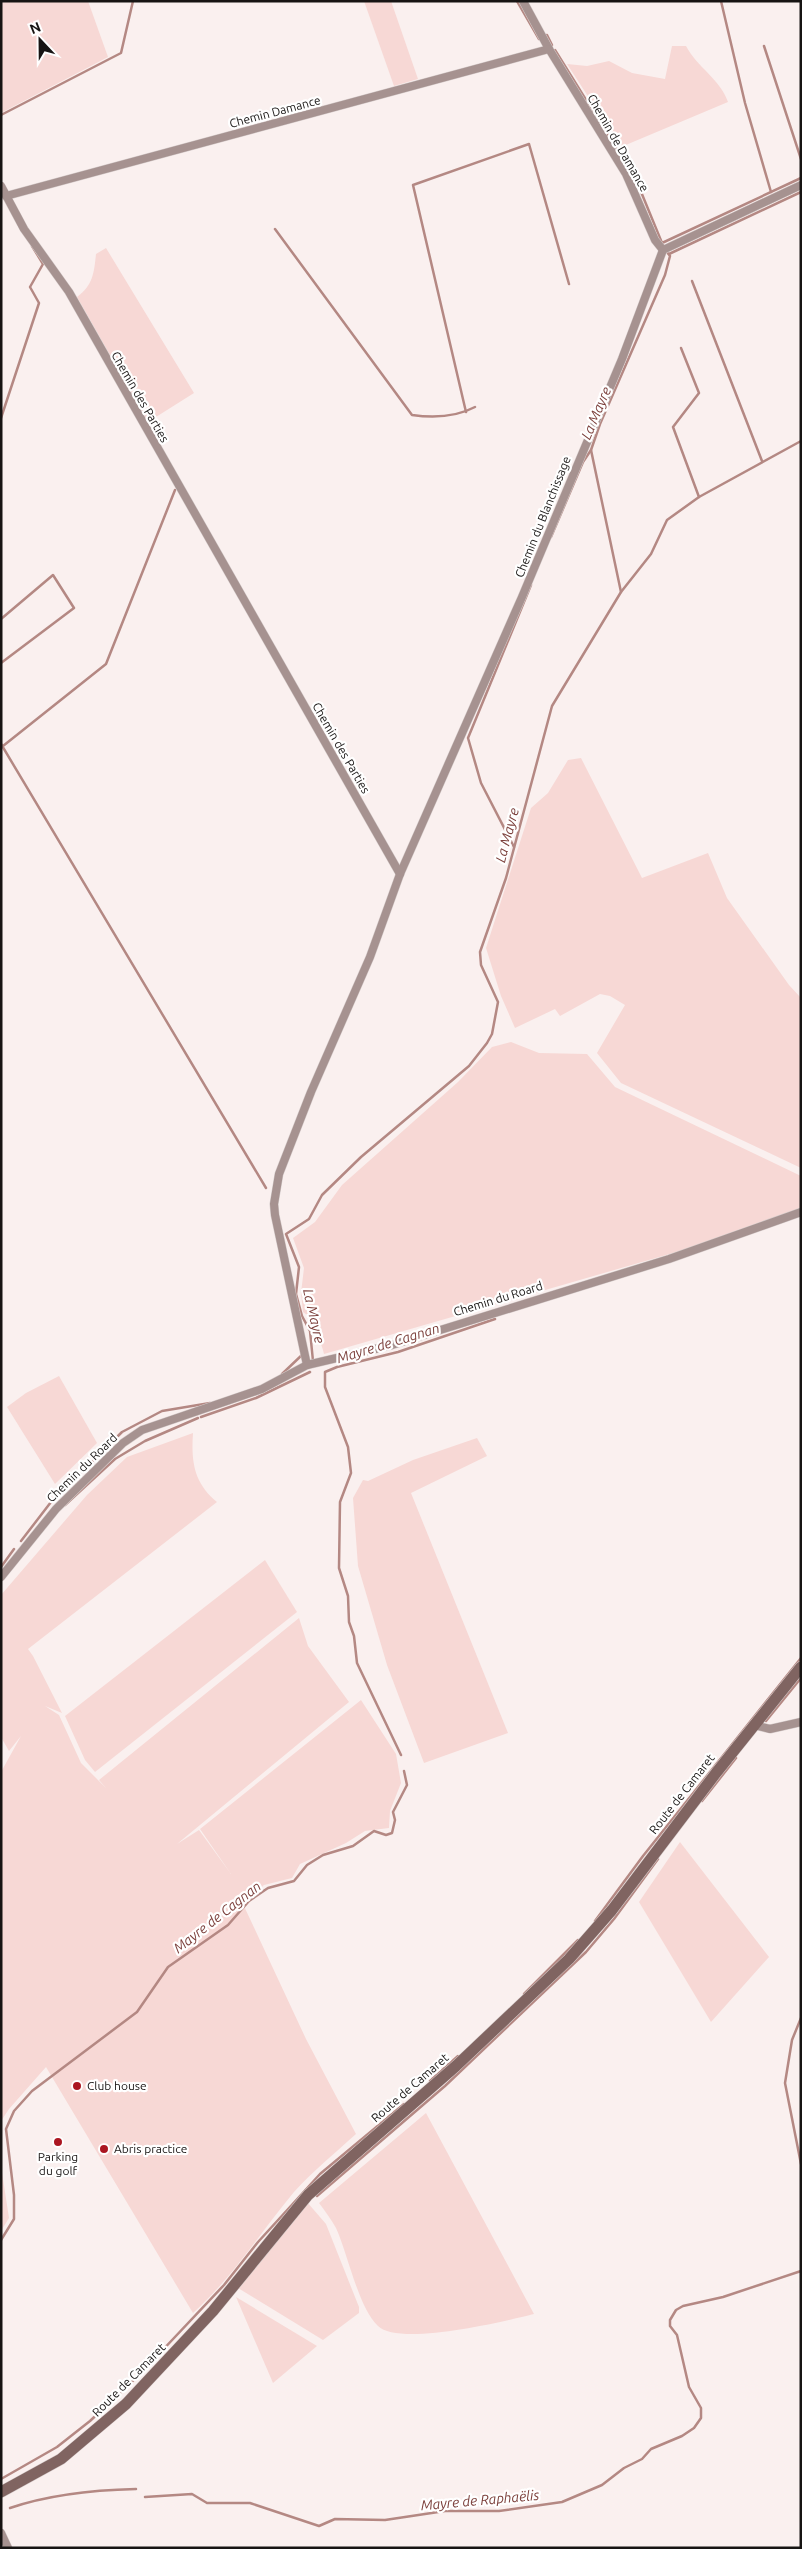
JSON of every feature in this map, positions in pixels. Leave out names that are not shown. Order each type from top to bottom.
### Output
[{"type":"main road","name":"Route de Camaret","points":[[1,2492],[61,2458],[119,2411],[165,2365],[213,2311],[308,2195],[456,2066],[569,1960],[612,1910],[801,1667]]},
{"type":"street","name":"Chemin de Damance","points":[[523,1],[549,49],[626,174],[655,240],[663,250]]},
{"type":"street","name":"Chemin Damance","points":[[6,196],[549,49]]},
{"type":"street","points":[[663,250],[801,185]]},
{"type":"street","name":"Chemin des Parties","points":[[1,186],[24,229],[68,292],[400,874]]},
{"type":"street","name":"Chemin du Blanchissage","points":[[400,874],[522,597],[622,359],[663,250]]},
{"type":"street","points":[[307,1365],[276,1222],[274,1204],[276,1188],[279,1174],[312,1092],[370,957],[400,874]]},
{"type":"street","name":"Chemin du Roard","points":[[1,1577],[56,1509],[123,1443],[142,1430],[262,1389],[307,1365],[392,1345],[668,1259],[801,1212]]},
{"type":"street","points":[[754,1725],[770,1729],[801,1722]]},
{"type":"street","points":[[1,2533],[8,2548]]},
{"type":"shaded area","points":[[1,1],[88,1],[108,57],[1,113]]},
{"type":"shaded area","points":[[364,1],[391,1],[418,79],[394,86]]},
{"type":"shaded area","points":[[672,46],[686,46],[720,86],[728,102],[621,147],[567,64],[587,66],[609,61],[632,73],[665,79]]},
{"type":"shaded area","points":[[106,248],[194,393],[148,422],[77,297],[90,283],[96,254]]},
{"type":"shaded area","points":[[581,758],[642,878],[708,853],[727,898],[789,985],[801,998],[801,1168],[621,1083],[597,1053],[625,1005],[610,996],[600,994],[560,1016],[555,1009],[515,1028],[501,996],[486,948],[531,808],[548,793],[568,760]]},
{"type":"shaded area","points":[[511,1042],[539,1053],[587,1054],[615,1087],[801,1176],[801,1209],[680,1251],[324,1354],[310,1317],[303,1312],[301,1293],[304,1268],[293,1238],[315,1222],[342,1185],[458,1082],[492,1047]]},
{"type":"shaded area","points":[[59,1376],[97,1443],[55,1484],[7,1407],[26,1393]]},
{"type":"shaded area","points":[[193,1433],[193,1453],[196,1471],[203,1487],[217,1502],[28,1649],[62,1713],[45,1706],[59,1715],[81,1763],[106,1788],[99,1780],[299,1618],[308,1646],[349,1702],[177,1844],[199,1830],[231,1874],[200,1829],[361,1700],[396,1754],[401,1783],[390,1811],[389,1828],[365,1831],[346,1843],[300,1864],[292,1878],[264,1885],[243,1904],[306,2039],[356,2134],[316,2169],[294,2192],[233,2270],[193,2313],[46,2067],[9,2109],[1,2121],[1,1772],[21,1736],[9,1751],[1,1737],[1,1595],[87,1495],[127,1457]]},
{"type":"shaded area","points":[[477,1438],[487,1456],[411,1493],[508,1733],[424,1763],[387,1665],[358,1566],[353,1498],[363,1480],[368,1481],[413,1460]]},
{"type":"shaded area","points":[[265,1560],[297,1612],[95,1772],[85,1760],[65,1716]]},
{"type":"shaded area","points":[[680,1842],[769,1957],[711,2022],[639,1902]]},
{"type":"shaded area","points":[[426,2113],[534,2314],[453,2330],[407,2334],[390,2332],[378,2326],[365,2306],[336,2228],[319,2203]]},
{"type":"shaded area","points":[[1,2166],[9,2218],[1,2231]]},
{"type":"shaded area","points":[[307,2202],[326,2224],[359,2307],[359,2313],[323,2340],[238,2288]]},
{"type":"shaded area","points":[[236,2297],[317,2346],[273,2383]]},
{"type":"waterway","points":[[1,115],[121,53],[133,1]]},
{"type":"waterway","name":"La Mayre","points":[[517,1],[539,39],[541,38]]},
{"type":"waterway","points":[[721,1],[745,103],[771,192]]},
{"type":"waterway","name":"La Mayre","points":[[544,36],[547,35],[552,45]]},
{"type":"waterway","points":[[764,46],[801,159]]},
{"type":"waterway","name":"La Mayre","points":[[555,50],[637,182],[662,243],[801,178]]},
{"type":"waterway","points":[[466,412],[413,185],[529,144],[569,284]]},
{"type":"waterway","points":[[669,254],[801,192]]},
{"type":"waterway","points":[[275,229],[412,415],[444,416],[460,413],[475,407]]},
{"type":"waterway","points":[[1,418],[39,303],[30,287],[43,264],[32,246]]},
{"type":"waterway","name":"La Mayre","points":[[313,1361],[310,1331],[302,1316],[296,1294],[299,1267],[286,1234],[309,1219],[322,1195],[361,1157],[469,1066],[492,1034],[498,1002],[481,965],[480,952],[506,878],[552,706],[621,592],[591,450],[600,424],[665,275],[670,256],[667,252]]},
{"type":"waterway","points":[[692,281],[762,461]]},
{"type":"waterway","points":[[681,348],[699,393],[673,427],[699,497]]},
{"type":"waterway","points":[[621,592],[651,554],[667,520],[699,497],[801,441]]},
{"type":"waterway","points":[[551,537],[583,462],[591,450]]},
{"type":"waterway","points":[[3,746],[106,664],[175,490]]},
{"type":"waterway","points":[[1,619],[53,575],[74,608],[1,663]]},
{"type":"waterway","points":[[514,847],[481,783],[468,738],[531,585]]},
{"type":"waterway","points":[[1,744],[266,1188]]},
{"type":"waterway","name":"Mayre de Cagnan","points":[[401,1755],[357,1663],[354,1636],[349,1622],[348,1596],[339,1568],[340,1502],[351,1473],[348,1447],[325,1387],[325,1372],[337,1367],[398,1352],[495,1319]]},
{"type":"waterway","points":[[282,1374],[303,1354]]},
{"type":"waterway","name":"La Mayre","points":[[201,1417],[256,1398],[310,1372]]},
{"type":"waterway","points":[[21,1541],[51,1502],[122,1432],[162,1411],[210,1403]]},
{"type":"waterway","name":"La Mayre","points":[[65,1505],[115,1459],[145,1441],[198,1418]]},
{"type":"waterway","name":"La Mayre","points":[[1,1567],[14,1549]]},
{"type":"waterway","points":[[595,1921],[643,1856],[801,1658]]},
{"type":"waterway","points":[[766,1721],[801,1678]]},
{"type":"waterway","points":[[702,1801],[736,1758]]},
{"type":"waterway","name":"Mayre de Cagnan","points":[[1,2240],[14,2219],[14,2195],[6,2129],[14,2111],[32,2091],[137,2012],[168,1967],[228,1925],[249,1901],[268,1888],[294,1881],[307,1865],[323,1855],[353,1846],[374,1831],[386,1835],[392,1833],[395,1820],[393,1812],[407,1785],[404,1771]]},
{"type":"waterway","points":[[317,2196],[445,2086],[586,1952],[614,1919],[658,1859]]},
{"type":"waterway","points":[[524,1994],[578,1940]]},
{"type":"waterway","name":"Mayre de Raphaëlis","points":[[801,2018],[792,2040],[785,2083],[801,2164]]},
{"type":"waterway","points":[[430,2081],[458,2056]]},
{"type":"waterway","points":[[1,2479],[57,2447],[90,2421],[141,2373],[224,2285],[258,2242],[320,2174],[404,2104]]},
{"type":"waterway","name":"Mayre de Raphaëlis","points":[[145,2497],[192,2494],[207,2503],[250,2503],[319,2526],[335,2519],[385,2520],[445,2511],[499,2511],[562,2502],[602,2485],[624,2468],[642,2459],[651,2449],[682,2436],[694,2428],[701,2418],[701,2408],[689,2387],[677,2335],[670,2326],[670,2320],[676,2310],[683,2306],[723,2297],[801,2271]]},
{"type":"waterway","name":"Mayre de Raphaëlis","points":[[10,2508],[41,2499],[72,2494],[136,2489]]},
{"type":"place","name":"Club house","points":[[77,2086]]},
{"type":"place","name":"Parking du golf","points":[[58,2142]]},
{"type":"place","name":"Abris practice","points":[[104,2149]]}]
